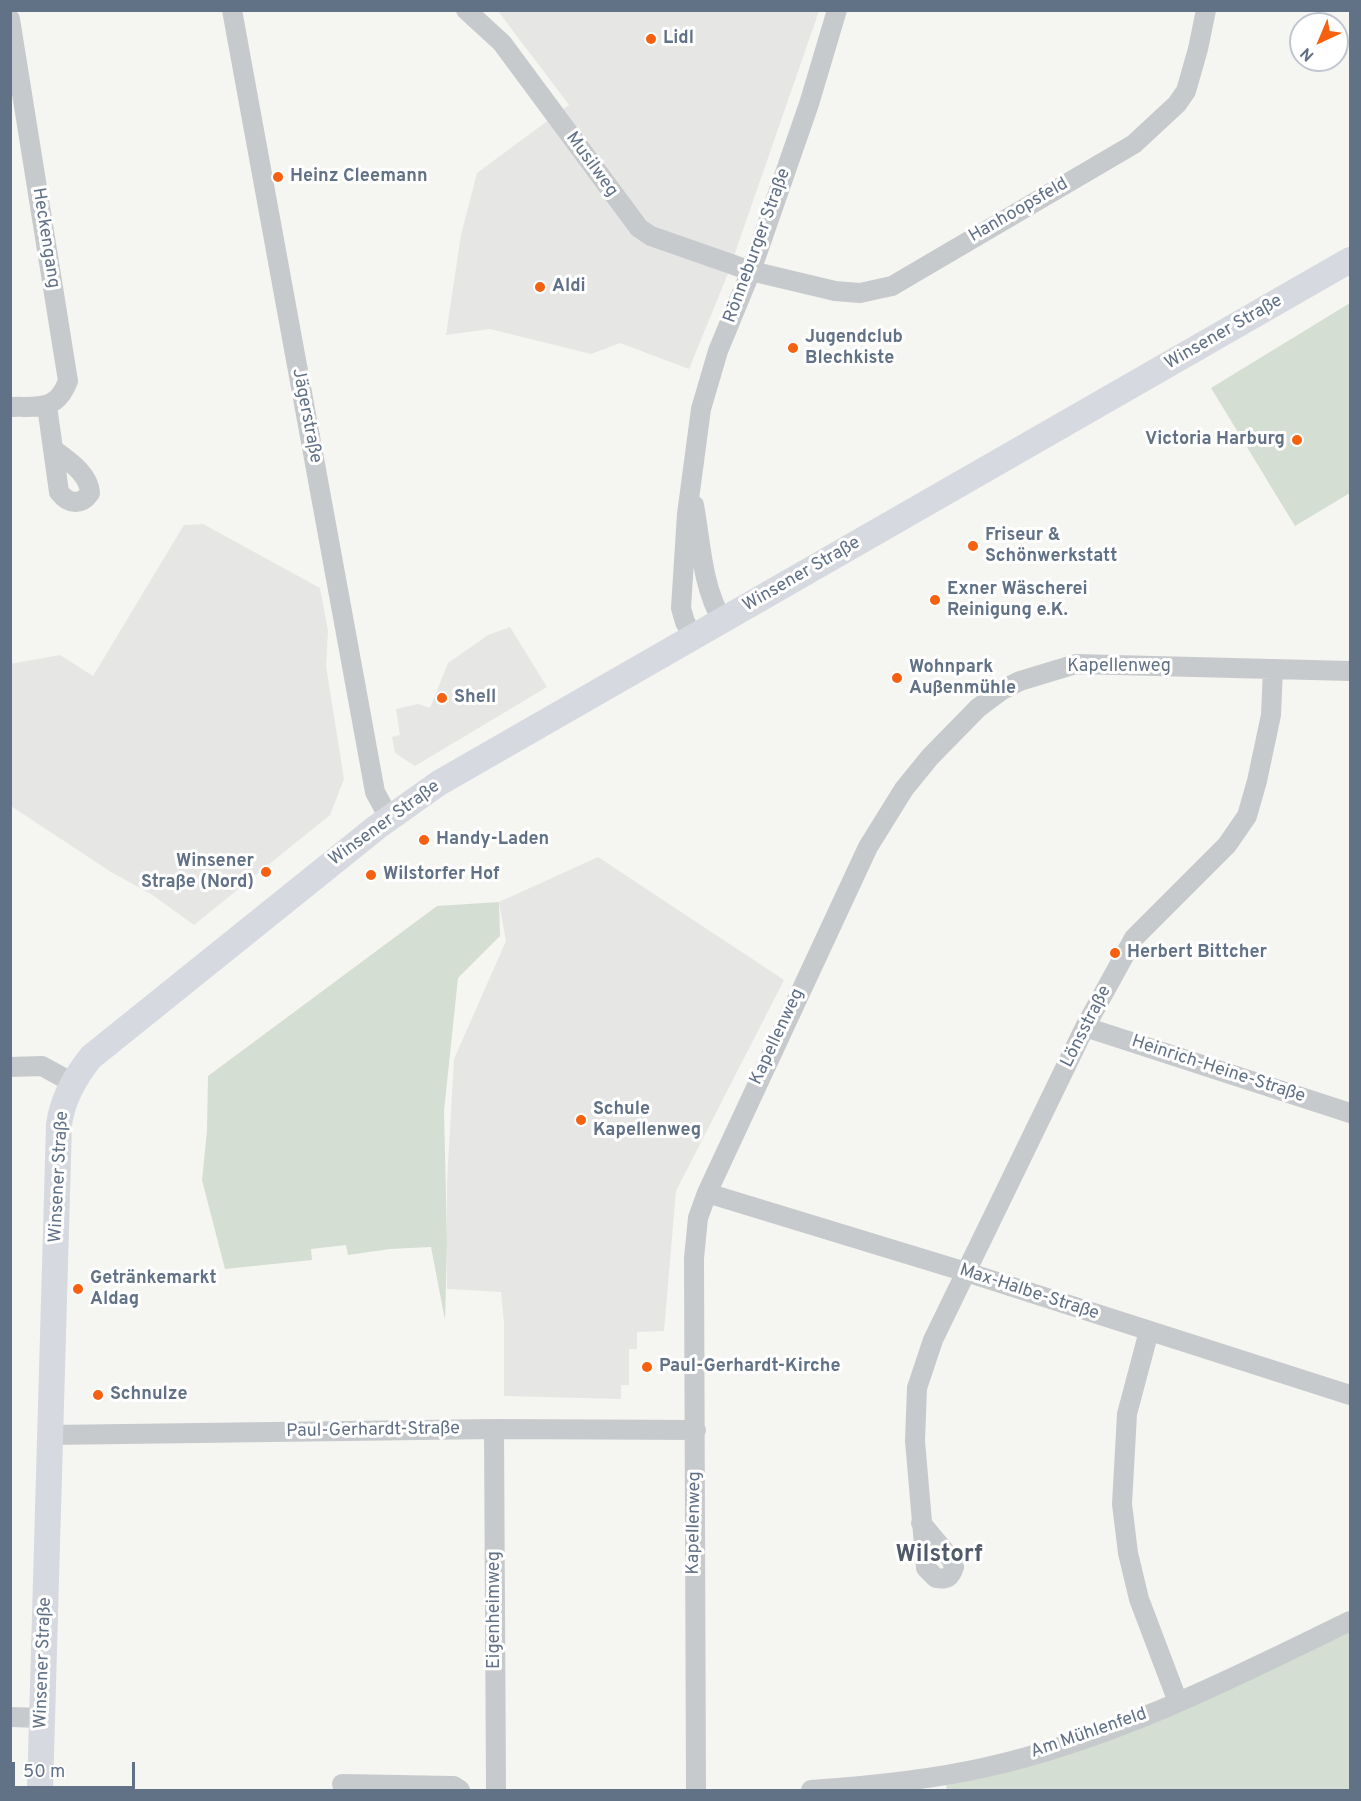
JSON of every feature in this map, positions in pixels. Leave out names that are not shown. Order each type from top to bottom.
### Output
[{"type":"main road","name":"Winsener Straße","points":[[40,1791],[59,1125],[62,1108],[74,1083],[81,1070],[96,1052],[389,818],[448,778],[1350,260]]},
{"type":"street","name":"Jägerstraße","points":[[232,10],[375,792],[389,818]]},
{"type":"street","name":"Musilweg","points":[[466,10],[502,44],[639,228],[651,236],[751,271]]},
{"type":"street","name":"Rönneburger Straße","points":[[693,636],[681,609],[687,514],[701,409],[718,351],[751,271],[809,104],[837,10]]},
{"type":"street","name":"Hanhoopsfeld","points":[[751,271],[835,291],[860,293],[892,286],[1134,144],[1177,104],[1186,91],[1206,10]]},
{"type":"street","name":"Heckengang","points":[[10,20],[68,381],[63,394],[57,401],[47,406]]},
{"type":"street","points":[[10,407],[47,406],[53,449]]},
{"type":"street","name":"Rönneburger Straße","points":[[691,485],[709,591],[714,607],[722,620]]},
{"type":"street","name":"Kapellenweg","points":[[696,1791],[694,1258],[698,1218],[707,1193],[868,847],[894,804],[946,738],[978,708],[1002,690],[1020,681],[1076,664],[1350,671]]},
{"type":"street","name":"Lönsstraße","points":[[921,1524],[915,1441],[917,1388],[933,1340],[1085,1027],[1134,938],[1227,845],[1247,816],[1271,716],[1274,669]]},
{"type":"street","name":"Heinrich-Heine-Straße","points":[[1085,1027],[1350,1113]]},
{"type":"street","points":[[10,1067],[42,1066],[74,1083]]},
{"type":"street","name":"Max-Halbe-Straße","points":[[707,1193],[966,1272],[1350,1395]]},
{"type":"street","points":[[1149,1331],[1127,1414],[1122,1503],[1128,1553],[1138,1599],[1178,1702]]},
{"type":"street","name":"Paul-Gerhardt-Straße","points":[[50,1434],[494,1429],[696,1430]]},
{"type":"street","name":"Eigenheimweg","points":[[494,1429],[496,1791]]},
{"type":"street","name":"Am Mühlenfeld","points":[[811,1791],[939,1776],[989,1766],[1081,1739],[1134,1721],[1178,1702],[1350,1621]]},
{"type":"street","points":[[10,1717],[42,1718]]},
{"type":"street","points":[[342,1784],[454,1786],[460,1791]]},
{"type":"shaded area","points":[[498,11],[819,11],[727,276],[689,369],[620,343],[591,354],[490,329],[446,335],[461,235],[477,173],[569,105]]},
{"type":"shaded area","name":"Victoria Harburg","points":[[1350,303],[1350,493],[1295,526],[1211,388]]},
{"type":"shaded area","points":[[203,524],[320,588],[328,631],[326,666],[344,779],[330,815],[194,925],[151,894],[111,872],[11,806],[10,664],[60,655],[93,676],[184,525]]},
{"type":"shaded area","points":[[510,627],[547,687],[415,766],[395,753],[392,737],[400,735],[396,709],[418,704],[430,708],[448,663],[488,635]]},
{"type":"shaded area","name":"Schule Kapellenweg","points":[[598,857],[784,980],[676,1191],[664,1331],[637,1332],[637,1349],[629,1349],[629,1385],[621,1385],[621,1399],[504,1396],[504,1323],[501,1292],[447,1289],[447,1181],[454,1059],[506,941],[499,902]]},
{"type":"shaded area","points":[[499,902],[500,936],[458,978],[444,1111],[447,1242],[445,1320],[431,1247],[390,1249],[348,1255],[346,1245],[311,1249],[312,1260],[225,1269],[202,1180],[207,1131],[208,1076],[437,906]]},
{"type":"shaded area","points":[[1350,1632],[1350,1790],[947,1790],[946,1785],[1048,1760],[1123,1734]]},
{"type":"place","name":"Lidl","points":[[651,39]]},
{"type":"place","name":"Heinz Cleemann","points":[[278,177]]},
{"type":"place","name":"Aldi","points":[[540,287]]},
{"type":"place","name":"Jugendclub Blechkiste","points":[[793,348]]},
{"type":"place","name":"Victoria Harburg","points":[[1297,440]]},
{"type":"place","name":"Friseur & Schönwerkstatt","points":[[973,546]]},
{"type":"place","name":"Exner Wäscherei Reinigung e.K.","points":[[935,600]]},
{"type":"place","name":"Wohnpark Außenmühle","points":[[897,678]]},
{"type":"place","name":"Shell","points":[[442,698]]},
{"type":"place","name":"Handy-Laden","points":[[424,840]]},
{"type":"place","name":"Winsener Straße (Nord)","points":[[266,872]]},
{"type":"place","name":"Wilstorfer Hof","points":[[371,875]]},
{"type":"place","name":"Herbert Bittcher","points":[[1115,953]]},
{"type":"place","name":"Schule Kapellenweg","points":[[581,1120]]},
{"type":"place","name":"Getränkemarkt Aldag","points":[[78,1289]]},
{"type":"place","name":"Paul-Gerhardt-Kirche","points":[[647,1367]]},
{"type":"place","name":"Schnulze","points":[[98,1395]]},
{"type":"district","name":"Wilstorf","points":[[939,1556]]}]
